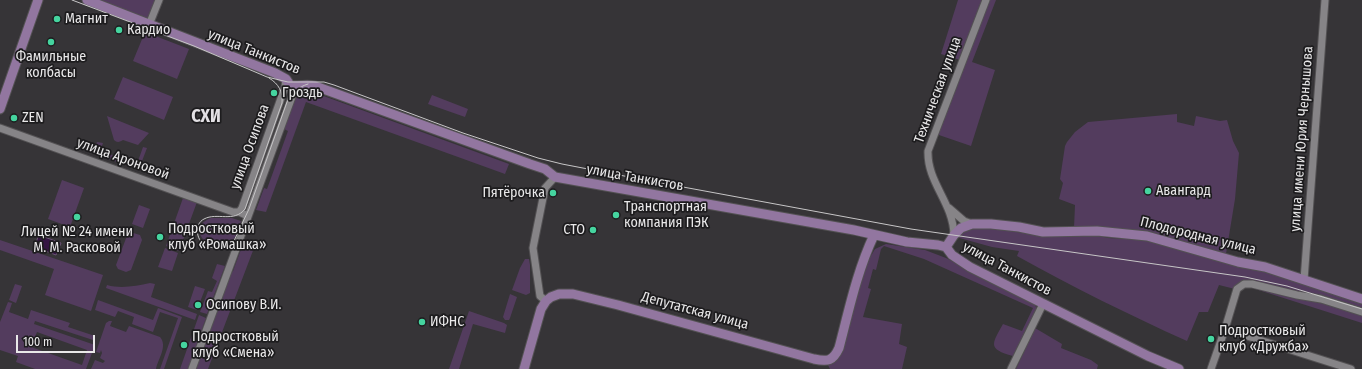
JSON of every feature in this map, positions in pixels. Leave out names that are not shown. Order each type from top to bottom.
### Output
[{"type":"main road","points":[[0,110],[38,0]]},
{"type":"main road","name":"улица Танкистов","points":[[87,0],[289,84],[307,84],[322,89],[545,169],[555,177],[854,230],[907,242],[946,247],[952,255],[970,267],[1148,356],[1179,369]]},
{"type":"main road","points":[[946,247],[961,228],[972,224]]},
{"type":"main road","name":"Плодородная улица","points":[[972,224],[1019,227],[1043,232],[1097,231],[1147,236],[1238,262],[1265,267],[1362,299]]},
{"type":"main road","name":"Депутатская улица","points":[[546,301],[559,294],[573,294],[822,360],[832,359],[839,348],[865,253],[874,235]]},
{"type":"main road","points":[[524,369],[541,310],[546,301]]},
{"type":"street","points":[[149,25],[159,0]]},
{"type":"street","name":"Техническая улица","points":[[954,235],[953,224],[929,167],[928,151],[986,0]]},
{"type":"street","name":"улица имени Юрия Чернышова","points":[[1304,280],[1325,0]]},
{"type":"street","name":"улица Осипова","points":[[248,216],[239,212],[242,208],[289,84]]},
{"type":"street","name":"улица Осипова","points":[[192,369],[248,216],[289,84]]},
{"type":"street","name":"улица Ароновой","points":[[0,128],[233,212],[239,212]]},
{"type":"street","points":[[546,301],[540,296],[533,248],[545,188],[555,177]]},
{"type":"street","points":[[946,205],[954,214],[964,221],[972,224]]},
{"type":"street","points":[[1211,369],[1237,289],[1244,284],[1252,284],[1296,295],[1321,299],[1362,312]]},
{"type":"street","points":[[1012,369],[1044,304]]},
{"type":"street","points":[[1225,329],[1351,369]]},
{"type":"shaded area","points":[[99,0],[156,0],[148,18],[146,19]]},
{"type":"shaded area","points":[[958,0],[983,0],[960,60],[941,54]]},
{"type":"shaded area","points":[[989,0],[996,0],[972,62],[995,70],[971,146],[936,134]]},
{"type":"shaded area","points":[[145,32],[189,49],[177,79],[133,61]]},
{"type":"shaded area","points":[[123,77],[173,97],[164,120],[114,99]]},
{"type":"shaded area","points":[[303,91],[310,91],[509,164],[505,174],[306,102],[266,212],[256,210],[264,188],[267,189],[288,131],[284,129],[296,97]]},
{"type":"shaded area","points":[[432,95],[468,109],[465,117],[428,104]]},
{"type":"shaded area","name":"Авангард","points":[[1177,114],[1177,122],[1194,126],[1196,116],[1220,121],[1227,120],[1233,141],[1239,153],[1235,199],[1226,254],[1149,232],[1110,228],[1074,228],[1075,205],[1059,199],[1063,183],[1060,179],[1065,146],[1075,132],[1088,122]]},
{"type":"shaded area","points":[[107,116],[149,133],[138,145],[123,140],[116,142],[114,140]]},
{"type":"shaded area","points":[[97,142],[103,143],[100,151],[118,157],[117,162],[93,153]]},
{"type":"shaded area","points":[[143,147],[147,148],[139,169],[122,163],[123,159],[137,164]]},
{"type":"shaded area","points":[[62,180],[84,188],[70,227],[48,219]]},
{"type":"shaded area","points":[[183,198],[197,202],[179,251],[166,246]]},
{"type":"shaded area","points":[[139,205],[150,209],[143,228],[132,224]]},
{"type":"shaded area","points":[[211,218],[232,218],[241,221],[235,237],[226,246],[218,247],[211,245],[205,241],[201,235],[200,229],[203,223]]},
{"type":"shaded area","points":[[977,228],[992,228],[1030,234],[1095,235],[1108,238],[1146,240],[1270,273],[1362,302],[1362,323],[1246,286],[1239,290],[1219,285],[1208,312],[1199,312],[1187,341],[1101,300],[1017,256],[1019,251],[992,247],[956,237],[964,231]]},
{"type":"shaded area","points":[[130,232],[140,235],[142,240],[131,270],[126,272],[118,269],[116,265],[128,233]]},
{"type":"shaded area","points":[[39,235],[61,243],[56,255],[35,247]]},
{"type":"shaded area","points":[[0,240],[103,275],[91,311],[45,295],[54,269],[0,250]]},
{"type":"shaded area","points":[[243,244],[254,248],[208,369],[195,369],[230,273],[233,271]]},
{"type":"shaded area","points":[[886,244],[925,250],[946,258],[1033,301],[1036,311],[1013,356],[999,351],[996,348],[994,341],[996,336],[1003,324],[1022,331],[1033,308],[924,259],[884,246],[881,249],[876,270],[873,269],[868,288],[871,289],[863,317],[902,324],[899,344],[907,347],[902,369],[830,369],[827,363],[835,362],[841,354],[866,264],[875,249]]},
{"type":"shaded area","points":[[165,248],[178,253],[172,271],[158,267]]},
{"type":"shaded area","points":[[525,259],[529,259],[530,265],[530,293],[526,295],[512,290]]},
{"type":"shaded area","points":[[217,264],[225,266],[207,314],[200,312],[208,291],[212,292],[217,281],[212,278]]},
{"type":"shaded area","points":[[150,283],[155,284],[151,297],[197,314],[195,320],[106,288],[107,285],[123,287]]},
{"type":"shaded area","points":[[15,284],[22,286],[16,303],[9,300]]},
{"type":"shaded area","points":[[195,286],[205,289],[197,310],[188,307]]},
{"type":"shaded area","points":[[510,294],[517,297],[509,320],[505,320],[503,317]]},
{"type":"shaded area","points":[[98,300],[153,320],[158,308],[182,317],[164,369],[160,369],[178,318],[160,312],[153,332],[132,324],[134,317],[118,311],[115,317],[95,310]]},
{"type":"shaded area","points":[[8,302],[12,303],[9,312],[28,319],[31,310],[70,323],[68,327],[95,336],[93,340],[35,321],[34,324],[95,345],[86,369],[35,369],[16,362],[18,356],[0,350],[0,322]],"holes":[[[37,332],[87,350],[82,365],[31,347]]]},
{"type":"shaded area","points":[[469,311],[504,323],[507,325],[505,333],[473,324],[459,369],[449,369]]},
{"type":"shaded area","points":[[199,315],[206,318],[188,369],[180,369]]},
{"type":"shaded area","points":[[112,321],[110,326],[126,332],[129,326],[160,337],[163,348],[156,369],[91,369],[95,360],[103,363],[105,361],[100,358],[102,353],[101,350],[100,353],[96,352],[106,323]]},
{"type":"shaded area","points":[[1035,328],[1062,344],[1061,348],[1091,360],[1098,365],[1097,369],[1016,369]]},
{"type":"tram line","points":[[72,0],[194,46],[267,77],[288,82],[324,82],[463,133],[538,158],[562,164],[911,229],[1245,277],[1287,286],[1362,309]]},
{"type":"tram line","points":[[269,78],[280,89],[282,103],[245,209],[236,215],[214,216],[201,221],[197,232],[198,236],[202,243],[208,247],[218,248],[232,245],[249,209],[287,102],[296,91],[308,84]]},
{"type":"place","name":"Магнит","points":[[57,19]]},
{"type":"place","name":"Кардио","points":[[119,30]]},
{"type":"place","name":"Фамильные колбасы","points":[[51,42]]},
{"type":"place","name":"Гроздь","points":[[274,93]]},
{"type":"place","name":"ZEN","points":[[14,118]]},
{"type":"place","name":"Авангард","points":[[1148,191]]},
{"type":"place","name":"Пятёрочка","points":[[553,193]]},
{"type":"place","name":"Транспортная компания ПЭК","points":[[616,215]]},
{"type":"place","name":"Лицей № 24 имени М. М. Расковой","points":[[77,217]]},
{"type":"place","name":"СТО","points":[[593,230]]},
{"type":"place","name":"Подростковый клуб «Ромашка»","points":[[160,237]]},
{"type":"place","name":"Осипову В.И.","points":[[198,305]]},
{"type":"place","name":"ИФНС","points":[[422,322]]},
{"type":"place","name":"Подростковый клуб «Дружба»","points":[[1211,339]]},
{"type":"place","name":"Подростковый клуб «Смена»","points":[[184,345]]},
{"type":"district","name":"СХИ","points":[[206,117]]}]
